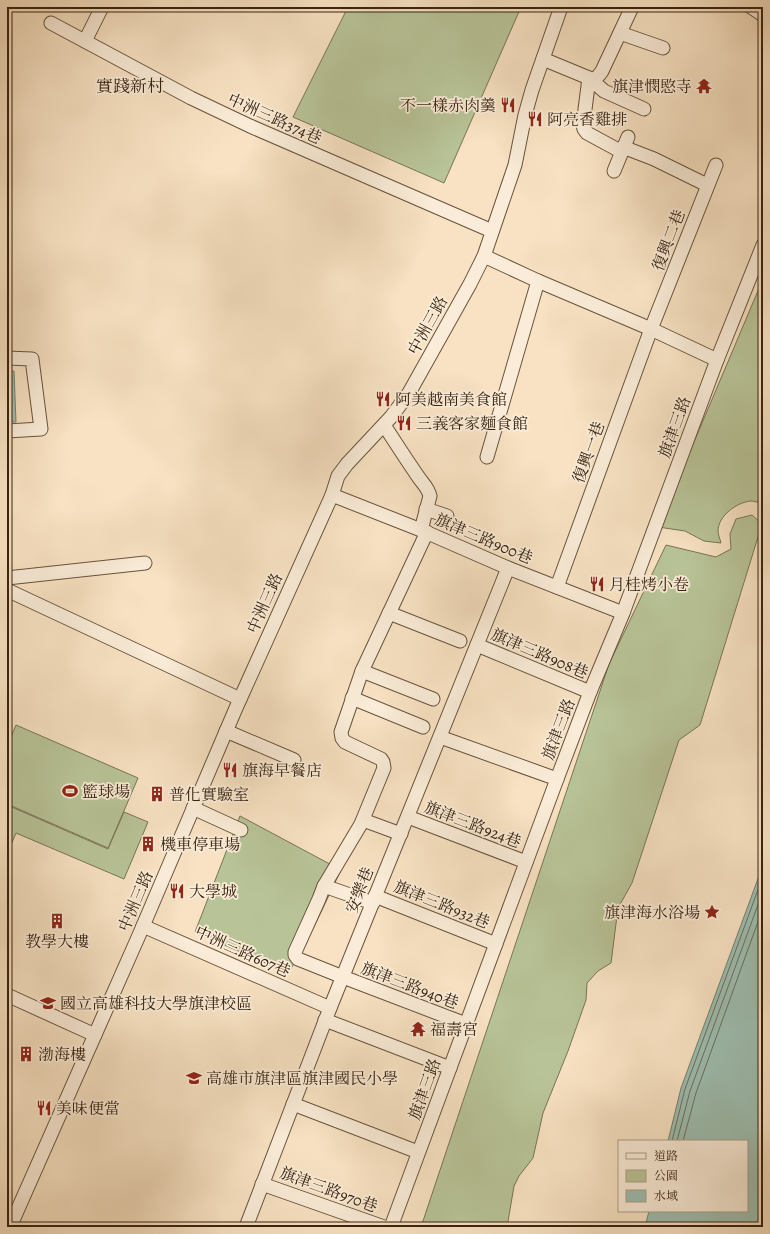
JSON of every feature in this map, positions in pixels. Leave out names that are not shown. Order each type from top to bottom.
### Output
[{"type":"street","points":[[85,41],[102,7]]},
{"type":"street","name":"中洲三路","points":[[10,1227],[143,926],[240,699],[332,495],[338,476],[347,464],[384,425],[409,393],[484,256],[515,165],[525,115],[532,90],[561,7]]},
{"type":"street","points":[[632,7],[602,71],[591,79],[583,125],[584,129],[587,133],[624,145],[707,185]]},
{"type":"street","points":[[751,7],[763,15]]},
{"type":"street","name":"中洲三路374巷","points":[[50,22],[191,98],[250,126],[492,231]]},
{"type":"street","points":[[620,33],[663,48]]},
{"type":"street","points":[[543,59],[591,79],[604,91],[644,108]]},
{"type":"street","points":[[614,171],[624,145]]},
{"type":"street","name":"復興二巷","points":[[651,328],[716,164]]},
{"type":"street","name":"旗津三路","points":[[390,1227],[590,692],[623,613],[717,360],[763,246]]},
{"type":"street","points":[[484,256],[538,281],[651,328],[717,360]]},
{"type":"street","points":[[487,457],[538,281]]},
{"type":"street","name":"復興一巷","points":[[557,587],[651,328]]},
{"type":"street","points":[[7,358],[32,359],[41,429],[7,431]]},
{"type":"street","points":[[324,886],[363,820],[384,768],[384,762],[381,759],[345,742],[342,738],[341,732],[362,671],[389,613],[424,531],[426,509],[430,496],[428,488],[418,477],[384,425]]},
{"type":"street","name":"旗津三路900巷","points":[[332,495],[424,531],[508,568],[623,613]]},
{"type":"street","points":[[426,509],[447,516]]},
{"type":"street","points":[[7,578],[145,563]]},
{"type":"street","name":"安樂巷","points":[[246,1227],[342,977],[508,568]]},
{"type":"street","points":[[7,590],[240,699]]},
{"type":"street","points":[[389,613],[460,641]]},
{"type":"street","name":"旗津三路908巷","points":[[477,645],[590,692]]},
{"type":"street","points":[[362,671],[434,699]]},
{"type":"street","points":[[352,698],[423,727]]},
{"type":"street","points":[[226,731],[294,760]]},
{"type":"street","points":[[440,737],[557,779]]},
{"type":"street","points":[[193,808],[241,830]]},
{"type":"street","name":"旗津三路924巷","points":[[408,817],[526,862]]},
{"type":"street","points":[[363,820],[401,834]]},
{"type":"street","name":"旗津三路932巷","points":[[324,886],[374,899],[496,944]]},
{"type":"street","name":"旗津三路940巷","points":[[324,886],[295,952],[298,959],[466,1024]]},
{"type":"street","name":"中洲三路607巷","points":[[143,926],[330,1008]]},
{"type":"street","points":[[7,995],[95,1035]]},
{"type":"street","points":[[325,1020],[450,1068]]},
{"type":"street","points":[[293,1104],[418,1152]]},
{"type":"street","name":"旗津三路970巷","points":[[262,1184],[384,1227]]},
{"type":"green space","points":[[348,7],[521,7],[444,183],[293,117]]},
{"type":"green space","points":[[763,279],[763,504],[752,501],[746,502],[729,511],[721,520],[719,525],[718,532],[721,543],[704,541],[685,531],[658,527]]},
{"type":"green space","points":[[752,515],[762,524],[700,725],[679,740],[632,883],[618,908],[611,963],[598,971],[587,983],[586,1000],[568,1051],[543,1113],[533,1158],[519,1176],[514,1186],[507,1227],[421,1227],[609,664],[666,545],[716,557],[731,549],[730,534],[736,519]]},
{"type":"green space","name":"籃球場","points":[[16,725],[138,778],[108,848],[7,804],[7,746]]},
{"type":"green space","points":[[7,805],[108,849],[124,812],[148,822],[124,879],[16,833],[7,854]]},
{"type":"green space","points":[[240,816],[341,870],[304,948],[288,973],[195,932]]},
{"type":"water","points":[[14,371],[16,422],[7,422],[7,372]]},
{"type":"water","points":[[763,865],[763,1227],[645,1227],[649,1212],[748,1212],[748,1140],[668,1140],[681,1088]]},
{"type":"place","name":"旗津憫愍寺","points":[[704,86]]},
{"type":"place","name":"不一樣赤肉羹","points":[[508,105]]},
{"type":"place","name":"阿亮香雞排","points":[[535,119]]},
{"type":"place","name":"阿美越南美食館","points":[[383,399]]},
{"type":"place","name":"三義客家麵食館","points":[[404,423]]},
{"type":"place","name":"月桂烤小卷","points":[[597,584]]},
{"type":"place","name":"旗海早餐店","points":[[230,770]]},
{"type":"place","name":"籃球場","points":[[70,791]]},
{"type":"place","name":"普化實驗室","points":[[157,794]]},
{"type":"place","name":"機車停車場","points":[[148,844]]},
{"type":"place","name":"大學城","points":[[177,891]]},
{"type":"place","name":"旗津海水浴場","points":[[712,912]]},
{"type":"place","name":"教學大樓","points":[[57,921]]},
{"type":"place","name":"國立高雄科技大學旗津校區","points":[[48,1003]]},
{"type":"place","name":"福壽宮","points":[[418,1029]]},
{"type":"place","name":"渤海樓","points":[[26,1054]]},
{"type":"place","name":"高雄市旗津區旗津國民小學","points":[[194,1078]]},
{"type":"place","name":"美味便當","points":[[44,1108]]},
{"type":"district","name":"實踐新村","points":[[130,86]]}]
